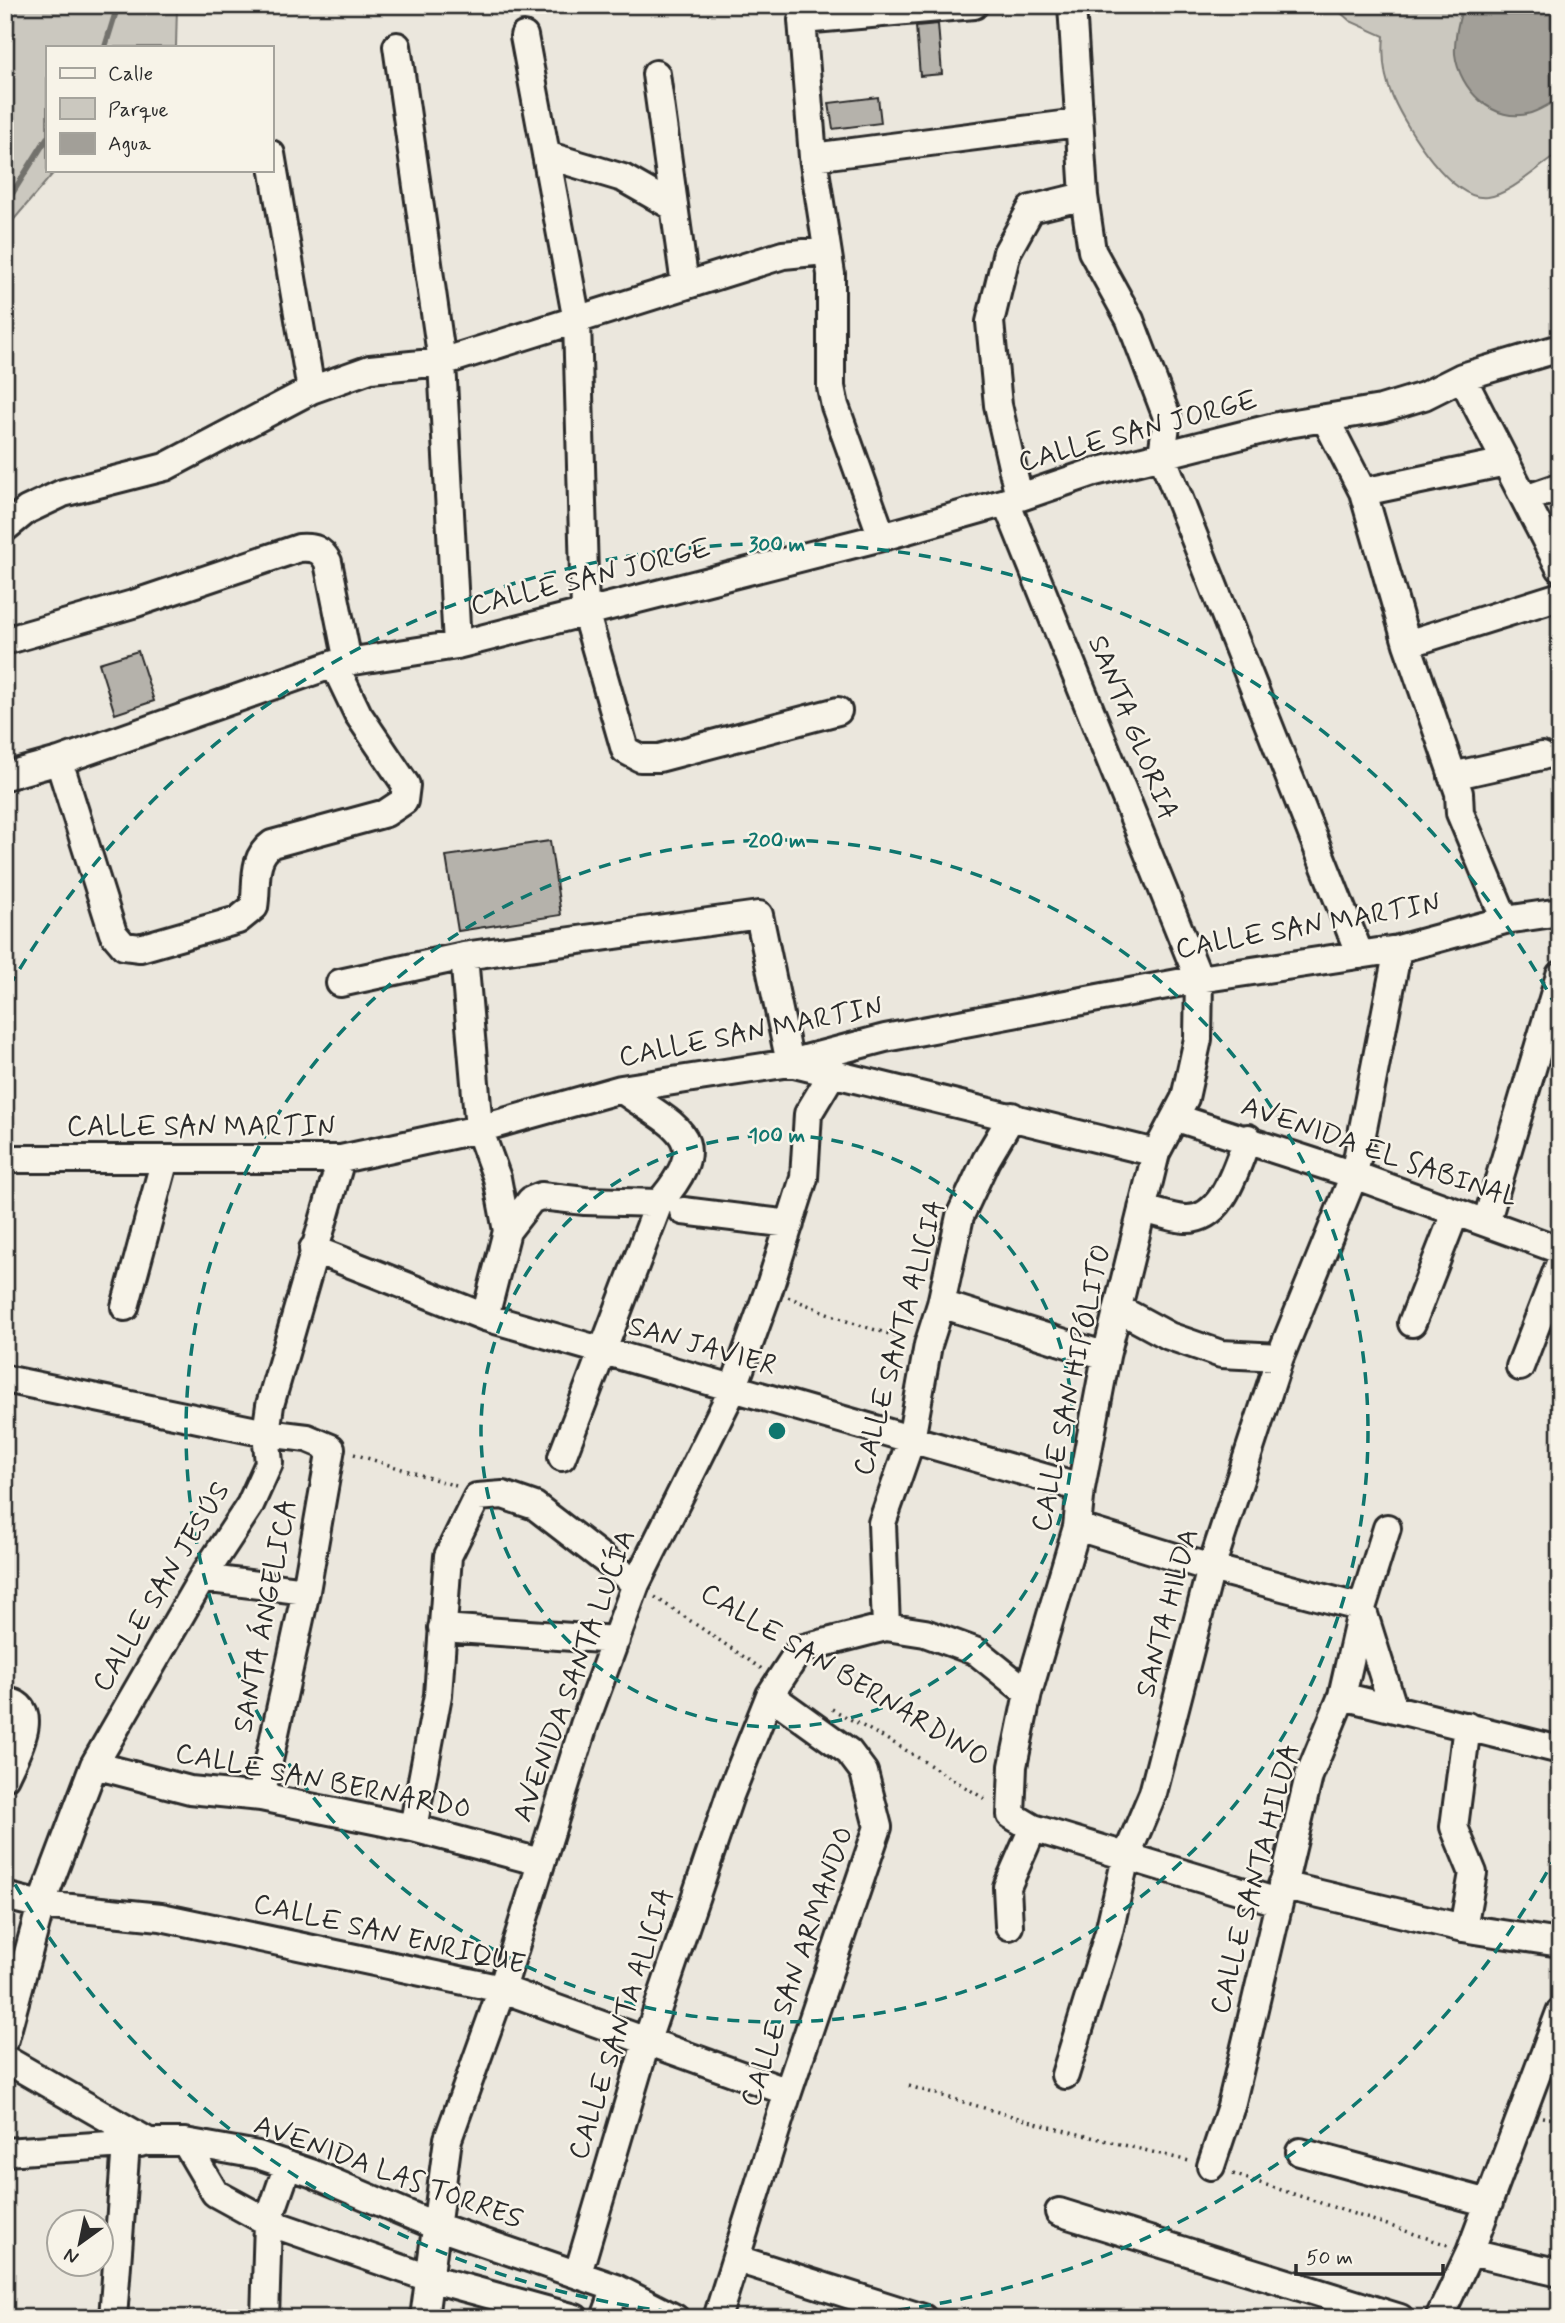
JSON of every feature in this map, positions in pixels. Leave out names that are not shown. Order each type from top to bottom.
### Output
[{"type":"street","points":[[882,537],[835,406],[831,387],[831,274],[825,251],[813,157],[801,13],[975,5]]},
{"type":"street","points":[[1072,5],[1078,123],[1092,251],[1129,320],[1167,417],[1162,456],[1360,955]]},
{"type":"street","points":[[524,36],[577,321],[585,611],[625,750],[640,758],[659,758],[838,711]]},
{"type":"street","points":[[397,46],[442,362],[457,645]]},
{"type":"street","points":[[656,74],[685,285]]},
{"type":"street","points":[[813,157],[1078,123]]},
{"type":"street","points":[[546,155],[622,178],[674,207]]},
{"type":"street","points":[[273,166],[311,390]]},
{"type":"street","name":"SANTA GLORIA","points":[[1084,196],[1031,209],[1007,252],[990,322],[998,405],[1012,499],[1199,979]]},
{"type":"street","points":[[5,527],[27,510],[63,492],[165,467],[311,390],[370,369],[442,362],[783,255],[825,251]]},
{"type":"street","name":"CALLE SAN JORGE","points":[[5,776],[59,761],[341,663],[457,645],[882,537],[1091,473],[1282,425],[1381,409],[1424,396],[1462,377],[1560,348]]},
{"type":"street","points":[[1462,377],[1560,568]]},
{"type":"street","points":[[1325,418],[1363,492],[1407,644],[1452,776],[1460,813],[1505,920]]},
{"type":"street","points":[[1363,492],[1506,462]]},
{"type":"street","points":[[1525,499],[1560,487]]},
{"type":"street","points":[[5,641],[133,604],[299,548],[313,547],[323,553],[328,562],[341,663],[358,713],[407,785],[404,801],[386,813],[272,844],[261,852],[257,863],[258,885],[254,907],[238,920],[140,948],[124,946],[113,933],[59,761]]},
{"type":"street","points":[[1407,644],[1560,596]]},
{"type":"street","points":[[1452,776],[1542,756]]},
{"type":"street","name":"CALLE SAN MARTIN","points":[[5,1159],[341,1159],[479,1129],[621,1089],[790,1063],[885,1038],[1199,979],[1398,949],[1505,920],[1560,912]]},
{"type":"street","points":[[340,983],[464,956],[758,915],[790,1063],[1156,1153]]},
{"type":"street","name":"SANTA HILDA","points":[[1065,2075],[1109,1932],[1126,1857],[1153,1793],[1211,1568],[1280,1357],[1354,1175],[1398,949]]},
{"type":"street","points":[[464,956],[479,1129],[497,1178],[507,1231]]},
{"type":"street","points":[[1486,1223],[1560,975]]},
{"type":"street","name":"CALLE SAN HIPÓLITO","points":[[1022,1821],[1013,1766],[1028,1693],[1077,1527],[1081,1489],[1106,1356],[1156,1153],[1177,1118],[1185,1098],[1198,1039],[1199,979]]},
{"type":"street","points":[[870,1082],[885,1038]]},
{"type":"street","name":"AVENIDA SANTA LUCÍA","points":[[424,2318],[447,2139],[502,1989],[584,1725],[636,1584],[733,1389],[769,1289],[806,1166],[808,1114],[832,1074]]},
{"type":"street","points":[[562,1457],[646,1233],[671,1207],[687,1159],[686,1140],[679,1127],[621,1089]]},
{"type":"street","name":"CALLE SANTA ALICIA","points":[[578,2273],[646,2043],[730,1795],[775,1688],[800,1649],[886,1627],[881,1523],[911,1440],[928,1345],[941,1304],[960,1216],[986,1160],[1012,1116]]},
{"type":"street","name":"AVENIDA EL SABINAL","points":[[1177,1118],[1248,1138],[1560,1250]]},
{"type":"street","points":[[1142,1209],[1186,1219],[1209,1213],[1220,1203],[1248,1138]]},
{"type":"street","points":[[125,1307],[165,1159]]},
{"type":"street","name":"CALLE SAN JESÚS","points":[[5,2039],[41,1905],[94,1765],[202,1578],[250,1505],[269,1463],[266,1433],[313,1249],[341,1159]]},
{"type":"street","points":[[485,1317],[507,1231],[531,1200],[541,1196],[671,1207],[790,1224]]},
{"type":"street","points":[[1412,1323],[1455,1213]]},
{"type":"street","name":"SAN JAVIER","points":[[313,1249],[485,1317],[1081,1489]]},
{"type":"street","points":[[1520,1367],[1560,1264]]},
{"type":"street","points":[[941,1304],[1106,1356]]},
{"type":"street","points":[[1119,1310],[1169,1336],[1221,1354],[1280,1357]]},
{"type":"street","points":[[5,1379],[266,1433],[307,1438],[331,1448]]},
{"type":"street","name":"SANTA ÁNGELICA","points":[[261,1797],[306,1591],[331,1448]]},
{"type":"street","points":[[412,1828],[438,1695],[448,1556],[477,1497],[503,1496],[535,1506],[636,1584]]},
{"type":"street","points":[[1077,1527],[1211,1568],[1362,1608],[1393,1707]]},
{"type":"street","name":"CALLE SANTA HILDA","points":[[1211,2166],[1231,2106],[1309,1776],[1342,1696],[1362,1608],[1387,1528]]},
{"type":"street","points":[[202,1578],[306,1591]]},
{"type":"street","points":[[886,1627],[925,1633],[977,1652],[1028,1693]]},
{"type":"street","points":[[442,1628],[616,1640]]},
{"type":"street","name":"CALLE SAN ARMANDO","points":[[717,2318],[788,2092],[878,1826],[864,1772],[849,1752],[775,1688]]},
{"type":"street","points":[[1342,1696],[1560,1750]]},
{"type":"street","points":[[5,1701],[18,1705],[26,1713],[26,1725],[5,1777]]},
{"type":"street","points":[[1463,1928],[1473,1873],[1454,1827],[1467,1726]]},
{"type":"street","name":"CALLE SAN BERNARDO","points":[[94,1765],[190,1790],[261,1797],[412,1828],[540,1862]]},
{"type":"street","points":[[1009,1926],[1007,1886],[1022,1821],[1126,1857],[1280,1894],[1560,1943]]},
{"type":"street","name":"CALLE SAN ENRIQUE","points":[[5,1896],[41,1905],[161,1917],[502,1989],[788,2092]]},
{"type":"street","points":[[1439,2318],[1470,2252],[1560,2012]]},
{"type":"street","name":"AVENIDA LAS TORRES","points":[[5,2059],[137,2143],[185,2142],[258,2155],[436,2226],[578,2273],[616,2288],[675,2318]]},
{"type":"street","points":[[185,2142],[215,2193],[268,2222],[429,2278],[575,2318]]},
{"type":"street","points":[[5,2152],[137,2143],[113,2318]]},
{"type":"street","points":[[1300,2152],[1489,2203]]},
{"type":"street","points":[[265,2318],[268,2222],[288,2165]]},
{"type":"street","points":[[1059,2212],[1400,2318]]},
{"type":"street","points":[[1470,2252],[1560,2273]]},
{"type":"street","points":[[737,2259],[923,2318]]},
{"type":"street","points":[[605,2318],[616,2288]]},
{"type":"path","points":[[769,1289],[849,1322],[928,1345]]},
{"type":"path","points":[[331,1448],[446,1481],[477,1497]]},
{"type":"path","name":"CALLE SAN BERNARDINO","points":[[636,1584],[775,1688]]},
{"type":"path","name":"CALLE SAN BERNARDINO","points":[[827,1707],[899,1745],[1022,1821]]},
{"type":"green space","points":[[5,5],[177,5],[176,46],[46,46],[46,172],[54,172],[5,230]]},
{"type":"green space","points":[[1332,5],[1560,5],[1560,153],[1516,185],[1497,194],[1488,197],[1474,196],[1460,188],[1432,161],[1399,111],[1386,75],[1384,36],[1350,21]]},
{"type":"water","points":[[1463,5],[1560,5],[1560,98],[1535,112],[1517,115],[1504,114],[1481,101],[1463,80],[1455,54]]},
{"type":"building","points":[[938,24],[942,74],[920,76],[916,26]]},
{"type":"building","points":[[878,97],[881,123],[833,129],[829,103]]},
{"type":"building","points":[[138,651],[154,701],[115,714],[99,663]]},
{"type":"building","points":[[550,841],[561,915],[458,931],[446,856]]},
{"type":"waterway","points":[[105,46],[118,5]]},
{"type":"waterway","points":[[5,205],[46,140]]}]
